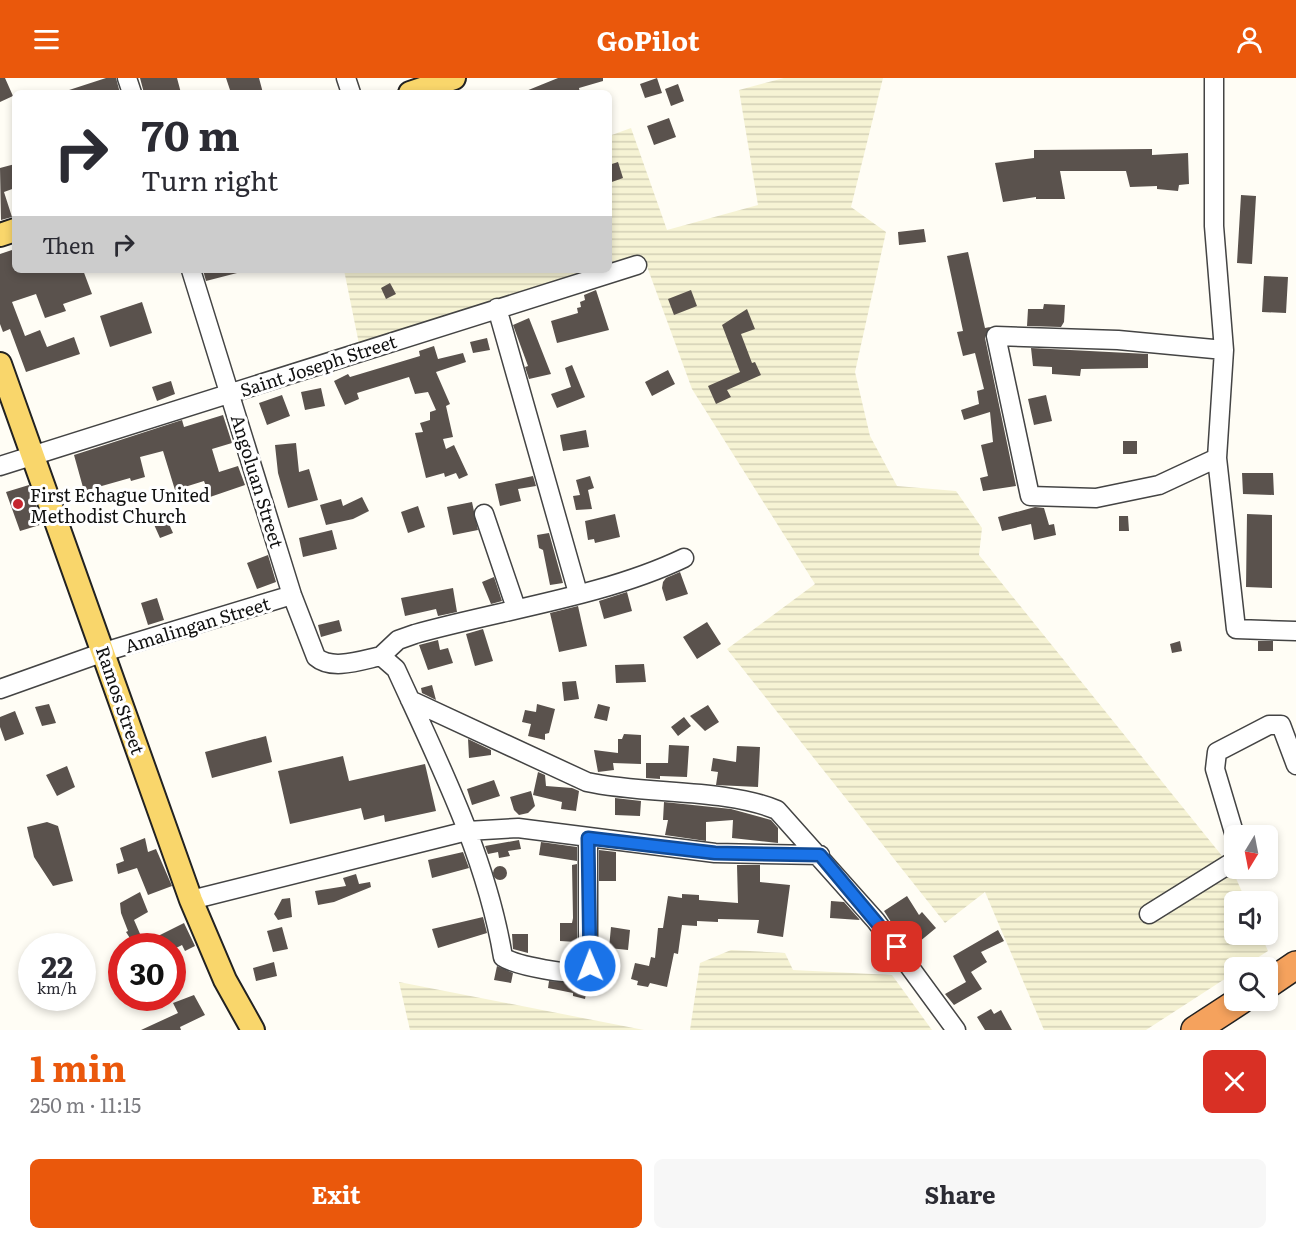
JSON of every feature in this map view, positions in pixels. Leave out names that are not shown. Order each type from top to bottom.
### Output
[{"type":"highway","points":[[1278,977],[1296,965]]},
{"type":"highway","points":[[1195,1030],[1224,1011]]},
{"type":"main road","points":[[419,90],[454,78]]},
{"type":"main road","name":"Ramos Street","points":[[0,364],[191,900],[225,980],[253,1030]]},
{"type":"street","points":[[1214,78],[1214,226],[1224,350],[1217,458],[1236,629],[1296,631]]},
{"type":"street","name":"Saint Joseph Street","points":[[612,272],[636,265]]},
{"type":"street","name":"Angoluan Street","points":[[192,273],[231,392],[292,595],[316,657],[327,663],[340,664],[381,656]]},
{"type":"street","name":"Saint Joseph Street","points":[[0,466],[610,273]]},
{"type":"street","points":[[497,308],[578,593]]},
{"type":"street","points":[[1217,458],[1160,485],[1096,498],[1030,496],[996,336],[1118,340],[1224,350]]},
{"type":"street","points":[[484,514],[516,608]]},
{"type":"street","points":[[588,838],[590,966],[588,972],[581,974],[515,963],[503,957],[494,910],[467,831],[396,669],[381,656],[391,644],[415,634],[578,593],[648,573],[684,558]]},
{"type":"street","name":"Amalingan Street","points":[[0,689],[104,652],[292,595]]},
{"type":"street","points":[[410,700],[587,782],[765,805],[777,810],[789,820],[876,921],[956,1030]]},
{"type":"street","points":[[1232,825],[1215,769],[1217,752],[1269,725],[1281,725],[1296,765]]},
{"type":"street","points":[[191,900],[467,831],[518,828],[715,853],[820,855]]},
{"type":"street","points":[[1149,914],[1224,867]]},
{"type":"shaded area","points":[[784,78],[883,78],[851,207],[886,232],[855,372],[870,436],[897,486],[956,491],[982,528],[979,555],[1224,858],[1224,879],[1236,879],[1242,891],[1224,891],[1224,945],[1265,945],[1268,951],[1259,957],[1224,957],[1224,979],[1146,1030],[1044,1030],[985,892],[945,923],[727,649],[815,584],[692,389],[645,261],[612,271],[612,135],[631,128],[667,230],[758,205],[739,90]]},
{"type":"shaded area","points":[[345,273],[604,273],[359,344]]},
{"type":"shaded area","points":[[731,950],[785,953],[793,970],[892,975],[932,1030],[690,1030],[700,963]]},
{"type":"shaded area","points":[[399,982],[644,1030],[410,1030]]},
{"type":"building","points":[[0,78],[5,78],[12,96],[0,102]]},
{"type":"building","points":[[106,78],[116,78],[119,90],[69,90]]},
{"type":"building","points":[[140,78],[177,78],[180,90],[143,90]]},
{"type":"building","points":[[226,78],[259,78],[262,90],[230,90]]},
{"type":"building","points":[[558,78],[603,78],[603,81],[579,88],[579,90],[528,90]]},
{"type":"building","points":[[657,78],[662,93],[645,98],[640,84]]},
{"type":"building","points":[[678,84],[684,101],[671,106],[665,89]]},
{"type":"building","points":[[669,118],[676,137],[654,145],[647,126]]},
{"type":"building","points":[[1152,149],[1152,155],[1188,153],[1189,184],[1179,185],[1178,191],[1157,189],[1157,186],[1130,187],[1126,171],[1060,171],[1065,199],[1036,199],[1036,197],[1003,202],[995,163],[1034,158],[1034,150]]},
{"type":"building","points":[[618,162],[623,178],[612,182],[612,164]]},
{"type":"building","points":[[12,165],[12,189],[4,192],[12,217],[1,220],[0,168]]},
{"type":"building","points":[[1241,195],[1256,196],[1252,264],[1237,263]]},
{"type":"building","points":[[924,229],[926,242],[899,245],[898,232]]},
{"type":"building","points":[[12,250],[12,273],[84,273],[92,294],[63,304],[66,311],[45,318],[36,294],[12,302],[25,336],[40,330],[47,347],[74,337],[80,354],[26,372],[10,329],[3,332],[0,324],[0,254]]},
{"type":"building","points":[[968,252],[985,328],[990,327],[985,338],[1016,486],[983,491],[980,478],[988,476],[981,445],[993,442],[990,412],[964,420],[961,410],[979,404],[977,391],[984,389],[975,353],[963,356],[957,332],[963,331],[947,256]]},
{"type":"building","points":[[204,273],[237,273],[206,281]]},
{"type":"building","points":[[1264,276],[1288,277],[1286,313],[1262,312]]},
{"type":"building","points":[[390,283],[396,294],[386,299],[381,288]]},
{"type":"building","points":[[596,290],[609,330],[557,343],[551,321],[578,313],[577,308],[581,307],[580,302],[585,300],[584,295]]},
{"type":"building","points":[[691,290],[697,306],[674,315],[668,299]]},
{"type":"building","points":[[142,302],[152,333],[110,347],[100,316]]},
{"type":"building","points":[[1044,304],[1065,305],[1064,322],[1061,327],[1027,326],[1028,309],[1043,309]]},
{"type":"building","points":[[747,309],[755,329],[741,334],[752,363],[755,362],[761,375],[727,390],[731,397],[716,404],[708,386],[740,372],[722,325]]},
{"type":"building","points":[[529,318],[551,374],[529,379],[525,367],[528,366],[513,325]]},
{"type":"building","points":[[487,338],[490,350],[473,353],[470,342]]},
{"type":"building","points":[[434,346],[438,359],[463,353],[466,362],[436,372],[450,404],[446,406],[453,437],[443,439],[446,449],[454,445],[468,475],[459,479],[456,473],[445,477],[444,473],[426,478],[415,433],[423,432],[420,423],[430,420],[430,412],[436,410],[428,392],[415,394],[409,377],[357,393],[359,399],[345,405],[334,381],[348,374],[350,377],[420,356],[419,351]]},
{"type":"building","points":[[1031,348],[1148,354],[1148,368],[1081,369],[1080,376],[1052,374],[1052,367],[1033,366]]},
{"type":"building","points":[[572,365],[585,397],[557,408],[551,394],[571,387],[565,368]]},
{"type":"building","points":[[668,370],[675,384],[652,396],[645,382]]},
{"type":"building","points":[[171,381],[175,394],[157,401],[152,387]]},
{"type":"building","points":[[321,388],[325,406],[305,410],[301,392]]},
{"type":"building","points":[[282,395],[290,416],[267,425],[259,403]]},
{"type":"building","points":[[1046,395],[1052,421],[1034,425],[1028,399]]},
{"type":"building","points":[[223,415],[232,443],[212,449],[219,472],[238,466],[245,485],[210,497],[204,481],[175,490],[163,451],[140,457],[145,477],[131,481],[130,478],[84,491],[74,455],[182,420],[184,427]]},
{"type":"building","points":[[586,430],[589,447],[563,451],[560,435]]},
{"type":"building","points":[[1123,441],[1137,441],[1137,454],[1123,454]]},
{"type":"building","points":[[296,443],[299,472],[309,469],[318,500],[288,508],[278,473],[275,445]]},
{"type":"building","points":[[1242,473],[1273,473],[1274,495],[1243,494]]},
{"type":"building","points":[[533,476],[536,486],[518,489],[521,501],[500,506],[495,484]]},
{"type":"building","points":[[590,476],[594,488],[588,490],[592,509],[576,510],[573,496],[580,495],[576,480]]},
{"type":"building","points":[[29,485],[43,524],[20,531],[6,492]]},
{"type":"building","points":[[362,497],[369,511],[353,519],[326,525],[320,505],[341,499],[343,506]]},
{"type":"building","points":[[472,502],[478,530],[453,535],[447,507]]},
{"type":"building","points":[[418,506],[425,527],[408,533],[401,512]]},
{"type":"building","points":[[1035,507],[1044,508],[1049,525],[1054,524],[1056,535],[1034,540],[1031,524],[1002,531],[998,517]]},
{"type":"building","points":[[615,514],[620,537],[595,543],[594,539],[588,540],[585,521]]},
{"type":"building","points":[[1247,514],[1272,515],[1272,588],[1246,587]]},
{"type":"building","points":[[165,515],[173,533],[160,538],[152,520]]},
{"type":"building","points":[[1119,516],[1128,516],[1129,531],[1119,531]]},
{"type":"building","points":[[332,530],[337,549],[303,557],[299,538]]},
{"type":"building","points":[[549,533],[563,583],[550,585],[543,550],[539,548],[537,535]]},
{"type":"building","points":[[268,555],[276,582],[257,589],[247,563]]},
{"type":"building","points":[[680,572],[688,594],[666,601],[662,588],[663,582],[666,578]]},
{"type":"building","points":[[494,577],[502,601],[491,604],[482,582]]},
{"type":"building","points":[[453,588],[457,612],[438,616],[436,609],[405,616],[401,598]]},
{"type":"building","points":[[627,592],[632,611],[604,619],[599,601]]},
{"type":"building","points":[[157,598],[164,620],[148,625],[141,603]]},
{"type":"building","points":[[578,606],[587,646],[559,652],[550,613]]},
{"type":"building","points":[[339,620],[342,631],[321,637],[318,625]]},
{"type":"building","points":[[707,622],[721,644],[697,659],[683,637]]},
{"type":"building","points":[[483,629],[493,661],[475,666],[466,634]]},
{"type":"building","points":[[438,640],[440,650],[448,648],[453,663],[428,670],[419,645]]},
{"type":"building","points":[[1180,641],[1182,651],[1172,653],[1170,644]]},
{"type":"building","points":[[1258,641],[1273,641],[1273,651],[1258,651]]},
{"type":"building","points":[[644,664],[646,682],[616,683],[615,665]]},
{"type":"building","points":[[576,681],[579,699],[564,701],[562,682]]},
{"type":"building","points":[[432,685],[436,700],[422,693],[421,688]]},
{"type":"building","points":[[49,704],[56,723],[42,726],[35,707]]},
{"type":"building","points":[[537,704],[555,709],[549,733],[545,734],[545,740],[528,736],[531,724],[522,722],[525,710],[536,712]]},
{"type":"building","points":[[598,704],[610,707],[607,721],[594,718]]},
{"type":"building","points":[[708,705],[719,722],[705,731],[690,716]]},
{"type":"building","points":[[15,711],[24,734],[5,741],[0,727],[0,717]]},
{"type":"building","points":[[684,717],[691,726],[678,736],[671,727]]},
{"type":"building","points":[[624,734],[641,735],[641,764],[613,763],[614,770],[598,772],[594,750],[618,753],[618,739],[622,739]]},
{"type":"building","points":[[266,736],[272,762],[212,778],[205,752]]},
{"type":"building","points":[[468,739],[491,750],[491,755],[469,758]]},
{"type":"building","points":[[669,745],[689,746],[687,777],[646,778],[646,763],[668,763]]},
{"type":"building","points":[[737,746],[760,747],[758,787],[716,785],[718,772],[711,771],[713,758],[736,762]]},
{"type":"building","points":[[343,756],[349,781],[425,764],[436,811],[385,822],[384,815],[364,820],[361,808],[290,824],[278,771]]},
{"type":"building","points":[[67,766],[75,787],[57,796],[46,775]]},
{"type":"building","points":[[538,772],[545,775],[546,786],[572,788],[579,791],[576,811],[561,809],[562,802],[533,795]]},
{"type":"building","points":[[494,780],[500,796],[472,805],[467,789]]},
{"type":"building","points":[[531,791],[535,806],[528,813],[519,815],[514,810],[510,797]]},
{"type":"building","points":[[615,798],[641,801],[640,816],[615,815]]},
{"type":"building","points":[[664,802],[731,809],[771,820],[778,828],[778,843],[732,838],[733,820],[706,822],[706,841],[665,835],[668,820],[663,820]]},
{"type":"building","points":[[47,822],[58,826],[73,881],[53,886],[34,857],[27,827]]},
{"type":"building","points":[[145,838],[148,852],[156,849],[172,886],[148,895],[137,868],[118,874],[116,864],[124,861],[120,848]]},
{"type":"building","points":[[519,840],[521,849],[508,851],[510,856],[499,858],[498,852],[488,854],[485,846]]},
{"type":"building","points":[[541,842],[577,847],[577,861],[539,855]]},
{"type":"building","points":[[599,850],[616,852],[616,881],[599,881]]},
{"type":"building","points":[[463,852],[469,868],[432,878],[428,860]]},
{"type":"building","points":[[577,864],[577,942],[560,941],[560,923],[572,923],[572,865]]},
{"type":"building","points":[[737,865],[760,865],[760,882],[790,885],[783,937],[757,933],[759,920],[718,919],[718,922],[697,921],[697,926],[682,925],[678,954],[674,953],[667,987],[650,983],[648,987],[637,985],[638,981],[631,979],[635,963],[649,966],[651,957],[655,958],[658,928],[663,928],[668,896],[682,898],[682,894],[699,895],[699,900],[738,903]]},
{"type":"building","points":[[500,866],[505,868],[507,873],[505,878],[500,880],[495,878],[493,873],[495,868]]},
{"type":"building","points":[[356,874],[359,884],[370,882],[371,887],[334,902],[318,905],[315,891],[346,886],[343,878]]},
{"type":"building","points":[[140,892],[148,912],[134,920],[140,933],[127,933],[120,903]]},
{"type":"building","points":[[907,896],[919,915],[922,912],[936,928],[919,942],[913,935],[893,925],[884,911]]},
{"type":"building","points":[[290,898],[292,917],[278,920],[274,914],[282,899]]},
{"type":"building","points":[[831,901],[844,902],[860,920],[830,918]]},
{"type":"building","points":[[483,917],[487,933],[438,948],[432,929]]},
{"type":"building","points":[[184,923],[195,946],[186,950],[186,933],[164,933]]},
{"type":"building","points":[[282,927],[288,949],[273,952],[267,931]]},
{"type":"building","points":[[611,927],[630,930],[628,950],[609,948]]},
{"type":"building","points":[[998,930],[1004,941],[981,952],[987,962],[971,972],[982,989],[954,1005],[945,994],[966,982],[953,956]]},
{"type":"building","points":[[512,934],[528,934],[528,953],[513,949]]},
{"type":"building","points":[[274,962],[277,976],[256,981],[253,968]]},
{"type":"building","points":[[497,966],[513,973],[511,983],[494,980]]},
{"type":"building","points":[[549,981],[588,983],[585,999],[573,996],[573,993],[548,988]]},
{"type":"building","points":[[194,995],[205,1015],[180,1027],[181,1030],[141,1030],[178,1013],[177,1011],[186,1011],[186,998]]},
{"type":"building","points":[[991,1009],[994,1014],[1001,1010],[1012,1030],[985,1030],[977,1017]]},
{"type":"place","name":"First Echague United Methodist Church","points":[[18,504]]},
{"type":"route","points":[[590,966],[588,838],[715,853],[768,856],[820,855],[897,947]]}]
